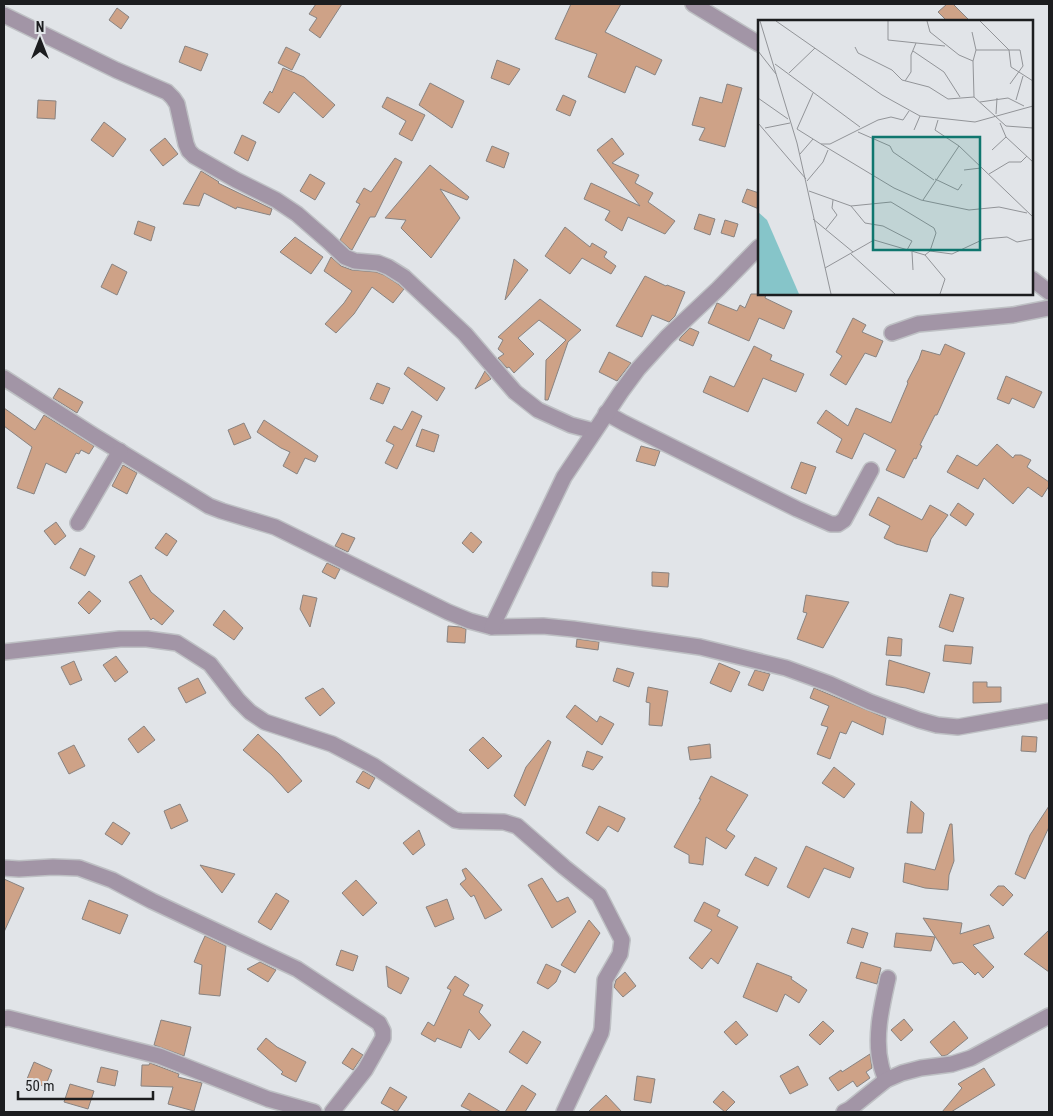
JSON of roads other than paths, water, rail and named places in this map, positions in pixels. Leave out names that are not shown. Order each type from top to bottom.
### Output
[{"type":"street","points":[[693,4],[758,43]]},
{"type":"street","points":[[4,15],[116,70],[167,92],[177,104],[186,144],[194,156],[276,200],[297,214],[345,257],[355,261],[378,263],[404,277],[464,334],[515,392],[538,410],[571,425],[594,431]]},
{"type":"street","points":[[492,627],[564,477],[606,413],[638,369],[667,337],[758,248]]},
{"type":"street","points":[[1033,280],[1049,292]]},
{"type":"street","points":[[892,333],[918,324],[1013,316],[1049,308]]},
{"type":"street","points":[[4,378],[209,506],[275,527],[470,621],[492,627],[543,626],[573,629],[700,647],[786,668],[830,684],[870,702],[937,725],[958,727],[1049,711]]},
{"type":"street","points":[[606,413],[632,428],[831,524],[838,524],[844,520],[870,470]]},
{"type":"street","points":[[78,523],[120,451]]},
{"type":"street","points":[[4,652],[120,640],[147,639],[177,643],[210,664],[238,700],[250,712],[265,722],[332,744],[374,766],[455,820],[504,822],[517,826],[564,867],[599,894],[622,940],[620,954],[605,980],[601,1033],[564,1112]]},
{"type":"street","points":[[4,868],[79,868],[112,880],[152,901],[297,969],[379,1023],[383,1030],[383,1038],[365,1070],[332,1112]]},
{"type":"street","points":[[886,1080],[881,1064],[879,1029],[888,978]]},
{"type":"street","points":[[844,1112],[886,1080],[921,1068],[952,1064],[971,1058],[1049,1016]]},
{"type":"street","points":[[4,1019],[8,1018],[159,1056],[268,1098],[314,1112]]}]
